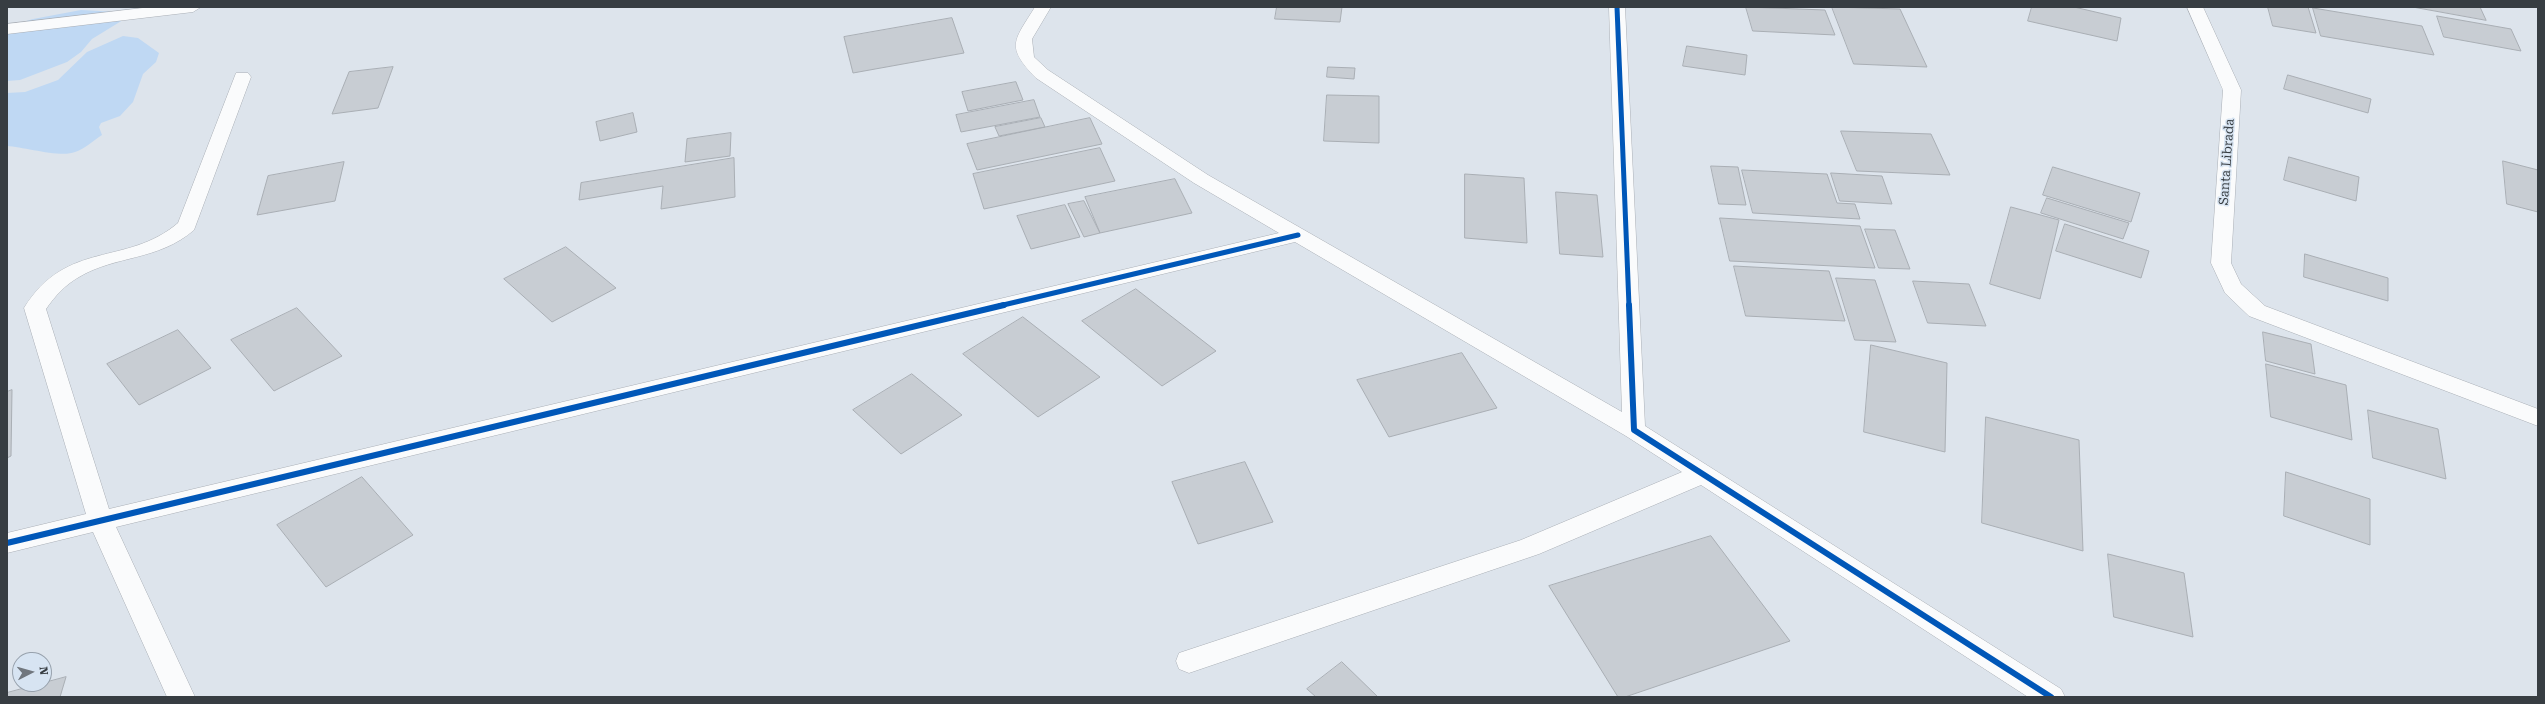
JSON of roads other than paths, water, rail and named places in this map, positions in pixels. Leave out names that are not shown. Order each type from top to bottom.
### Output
[{"type":"street","points":[[7,28],[193,7]]},
{"type":"street","points":[[1042,7],[1024,39],[1026,58],[1042,74],[1200,179],[1634,430],[2051,697]]},
{"type":"street","points":[[1617,7],[1634,430]]},
{"type":"street","name":"Santa Librada","points":[[2195,7],[2232,90],[2221,263],[2232,288],[2257,311],[2538,418]]},
{"type":"street","points":[[181,697],[100,520],[35,308],[48,290],[78,268],[161,244],[179,235],[187,226],[242,77]]},
{"type":"street","points":[[7,543],[1298,235]]},
{"type":"street","points":[[1190,661],[1530,548],[1702,474]]}]
